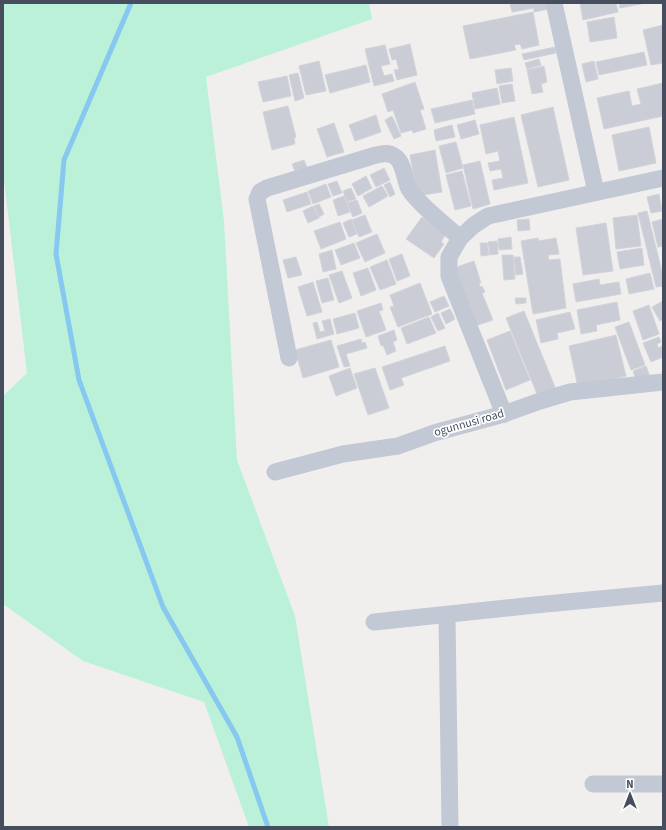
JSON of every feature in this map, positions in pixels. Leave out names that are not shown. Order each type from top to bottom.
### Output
[{"type":"street","points":[[554,3],[596,192]]},
{"type":"street","points":[[289,358],[257,199],[260,192],[281,183],[386,153],[394,156],[399,161],[409,188],[416,199],[460,238]]},
{"type":"street","points":[[504,414],[449,276],[448,257],[460,238],[474,225],[488,216],[663,178]]},
{"type":"street","name":"ogunnusi road","points":[[275,472],[343,454],[398,446],[434,433],[504,414],[570,392],[663,382]]},
{"type":"street","points":[[374,622],[663,593]]},
{"type":"street","points":[[447,615],[450,827]]},
{"type":"street","points":[[593,784],[663,784]]},
{"type":"green space","points":[[3,3],[369,3],[372,19],[206,77],[224,221],[237,460],[295,616],[329,827],[249,827],[204,702],[83,661],[3,604],[3,396],[27,373],[3,172]]},
{"type":"building","points":[[510,3],[547,3],[548,9],[534,12],[534,8],[512,12]]},
{"type":"building","points":[[580,3],[616,3],[618,12],[583,20]]},
{"type":"building","points":[[619,3],[646,3],[620,8]]},
{"type":"building","points":[[533,12],[539,45],[522,49],[520,44],[514,45],[516,50],[470,59],[463,26]]},
{"type":"building","points":[[614,17],[617,38],[590,42],[587,22]]},
{"type":"building","points":[[663,25],[663,63],[651,65],[643,30]]},
{"type":"building","points":[[410,44],[417,75],[397,80],[394,70],[399,69],[396,59],[392,60],[389,49]]},
{"type":"building","points":[[385,45],[390,64],[381,66],[384,76],[392,74],[394,81],[374,86],[365,49]]},
{"type":"building","points":[[555,47],[556,53],[524,60],[522,54]]},
{"type":"building","points":[[644,52],[647,65],[599,75],[596,62]]},
{"type":"building","points":[[539,59],[541,65],[527,69],[525,63]]},
{"type":"building","points":[[319,61],[326,91],[306,95],[299,66]]},
{"type":"building","points":[[594,61],[598,79],[586,82],[582,64]]},
{"type":"building","points":[[366,65],[370,82],[330,93],[325,75]]},
{"type":"building","points":[[544,66],[547,82],[541,84],[543,92],[532,94],[527,70]]},
{"type":"building","points":[[511,68],[513,81],[497,84],[495,70]]},
{"type":"building","points":[[298,73],[304,98],[295,101],[289,75]]},
{"type":"building","points":[[287,76],[291,96],[263,102],[258,82]]},
{"type":"building","points":[[415,82],[424,109],[420,110],[426,129],[413,133],[412,130],[401,133],[393,110],[388,112],[382,94]]},
{"type":"building","points":[[663,83],[663,116],[604,129],[597,98],[629,91],[632,106],[641,104],[637,89]]},
{"type":"building","points":[[512,84],[515,101],[502,103],[499,86]]},
{"type":"building","points":[[497,88],[500,104],[475,109],[472,93]]},
{"type":"building","points":[[472,100],[475,114],[435,123],[431,109]]},
{"type":"building","points":[[288,106],[296,137],[294,138],[295,144],[272,150],[263,112]]},
{"type":"building","points":[[553,107],[569,180],[538,187],[521,115]]},
{"type":"building","points":[[376,115],[381,132],[355,141],[349,125]]},
{"type":"building","points":[[392,116],[401,136],[394,139],[385,120]]},
{"type":"building","points":[[514,117],[528,183],[494,190],[492,180],[503,178],[501,169],[490,171],[488,163],[500,161],[498,151],[486,154],[480,125]]},
{"type":"building","points":[[475,120],[479,134],[461,139],[457,125]]},
{"type":"building","points":[[334,123],[344,152],[327,157],[317,129]]},
{"type":"building","points":[[452,125],[455,137],[436,141],[434,130]]},
{"type":"building","points":[[649,127],[656,163],[619,171],[612,135]]},
{"type":"building","points":[[456,142],[463,168],[446,173],[439,146]]},
{"type":"building","points":[[435,150],[442,192],[417,196],[410,155]]},
{"type":"building","points":[[304,160],[308,170],[296,174],[292,164]]},
{"type":"building","points":[[480,161],[490,204],[473,209],[463,165]]},
{"type":"building","points":[[384,168],[390,180],[376,187],[370,175]]},
{"type":"building","points":[[462,171],[471,206],[455,210],[446,175]]},
{"type":"building","points":[[366,176],[372,188],[358,196],[352,184]]},
{"type":"building","points":[[337,181],[342,193],[333,196],[328,184]]},
{"type":"building","points":[[390,182],[395,194],[390,197],[384,185]]},
{"type":"building","points":[[326,184],[331,197],[313,204],[308,191]]},
{"type":"building","points":[[382,186],[388,196],[369,207],[363,196]]},
{"type":"building","points":[[351,188],[356,199],[347,202],[343,191]]},
{"type":"building","points":[[307,192],[311,204],[287,212],[283,200]]},
{"type":"building","points":[[659,194],[662,211],[651,213],[647,197]]},
{"type":"building","points":[[344,196],[350,212],[338,216],[333,200]]},
{"type":"building","points":[[357,200],[362,213],[353,217],[347,203]]},
{"type":"building","points":[[319,204],[324,214],[319,217],[314,206]]},
{"type":"building","points":[[313,206],[319,218],[308,223],[303,211]]},
{"type":"building","points":[[647,211],[663,276],[663,286],[656,287],[638,213]]},
{"type":"building","points":[[365,215],[372,232],[359,237],[352,220]]},
{"type":"building","points":[[637,215],[641,246],[616,249],[613,218]]},
{"type":"building","points":[[422,217],[446,234],[441,242],[444,244],[434,258],[406,239]]},
{"type":"building","points":[[351,219],[357,234],[349,237],[343,223]]},
{"type":"building","points":[[529,219],[530,230],[518,231],[517,220]]},
{"type":"building","points":[[663,219],[663,246],[658,247],[652,222]]},
{"type":"building","points":[[340,222],[346,239],[321,249],[314,231]]},
{"type":"building","points":[[606,223],[613,271],[583,275],[576,228]]},
{"type":"building","points":[[377,234],[385,253],[365,262],[356,243]]},
{"type":"building","points":[[511,237],[512,249],[499,250],[498,239]]},
{"type":"building","points":[[538,238],[539,241],[556,238],[559,254],[548,255],[549,260],[560,259],[566,308],[533,314],[521,241]]},
{"type":"building","points":[[497,241],[498,254],[490,255],[488,242]]},
{"type":"building","points":[[354,243],[360,258],[341,265],[335,250]]},
{"type":"building","points":[[480,243],[487,243],[489,255],[481,256]]},
{"type":"building","points":[[642,248],[644,265],[620,269],[617,252]]},
{"type":"building","points":[[332,250],[336,269],[323,272],[319,254]]},
{"type":"building","points":[[402,254],[410,276],[397,281],[389,259]]},
{"type":"building","points":[[502,255],[513,255],[515,279],[504,280]]},
{"type":"building","points":[[296,257],[302,275],[288,278],[283,260]]},
{"type":"building","points":[[514,257],[520,257],[523,274],[516,275]]},
{"type":"building","points":[[387,260],[396,284],[380,290],[370,267]]},
{"type":"building","points":[[474,261],[481,283],[479,283],[480,287],[482,286],[485,292],[482,293],[493,320],[475,326],[454,268]]},
{"type":"building","points":[[368,268],[376,290],[361,296],[353,273]]},
{"type":"building","points":[[342,271],[352,298],[339,303],[329,275]]},
{"type":"building","points":[[650,273],[654,289],[629,294],[626,279]]},
{"type":"building","points":[[328,278],[334,300],[322,303],[316,281]]},
{"type":"building","points":[[599,279],[600,285],[619,282],[621,294],[576,302],[573,284]]},
{"type":"building","points":[[313,282],[322,312],[307,316],[298,287]]},
{"type":"building","points":[[420,283],[432,314],[398,327],[390,307],[394,306],[390,295]]},
{"type":"building","points":[[444,296],[449,306],[435,312],[430,302]]},
{"type":"building","points":[[515,298],[526,298],[526,303],[516,304]]},
{"type":"building","points":[[663,301],[663,319],[660,321],[652,307]]},
{"type":"building","points":[[617,302],[620,320],[596,325],[597,331],[581,334],[577,310]]},
{"type":"building","points":[[381,303],[383,310],[379,311],[386,330],[366,337],[357,311]]},
{"type":"building","points":[[649,305],[659,334],[643,340],[633,311]]},
{"type":"building","points":[[450,309],[455,319],[446,324],[441,313]]},
{"type":"building","points":[[524,311],[557,392],[539,399],[506,318]]},
{"type":"building","points":[[570,312],[575,329],[557,333],[558,339],[541,343],[536,320]]},
{"type":"building","points":[[355,313],[359,328],[337,334],[333,319]]},
{"type":"building","points":[[438,313],[445,328],[438,331],[431,317]]},
{"type":"building","points":[[429,317],[436,333],[407,344],[401,328]]},
{"type":"building","points":[[330,319],[334,334],[317,339],[313,323],[317,322],[320,332],[325,331],[322,321]]},
{"type":"building","points":[[629,322],[645,365],[631,370],[615,327]]},
{"type":"building","points":[[394,330],[397,340],[393,342],[396,351],[387,355],[383,345],[381,346],[378,336]]},
{"type":"building","points":[[510,331],[530,380],[506,390],[487,340]]},
{"type":"building","points":[[616,335],[626,376],[578,387],[569,346]]},
{"type":"building","points":[[659,337],[661,342],[657,344],[658,348],[663,346],[663,357],[651,362],[643,343]]},
{"type":"building","points":[[361,339],[362,343],[365,342],[367,348],[346,354],[350,366],[344,367],[337,346]]},
{"type":"building","points":[[331,340],[339,367],[303,378],[295,350]]},
{"type":"building","points":[[445,346],[450,361],[401,378],[404,385],[390,390],[382,367]]},
{"type":"building","points":[[646,366],[650,377],[637,382],[633,371]]},
{"type":"building","points":[[350,368],[357,388],[336,396],[329,376]]},
{"type":"building","points":[[375,368],[389,408],[368,415],[354,374]]},
{"type":"waterway","points":[[131,3],[64,160],[56,254],[79,380],[163,607],[237,737],[268,827]]}]
